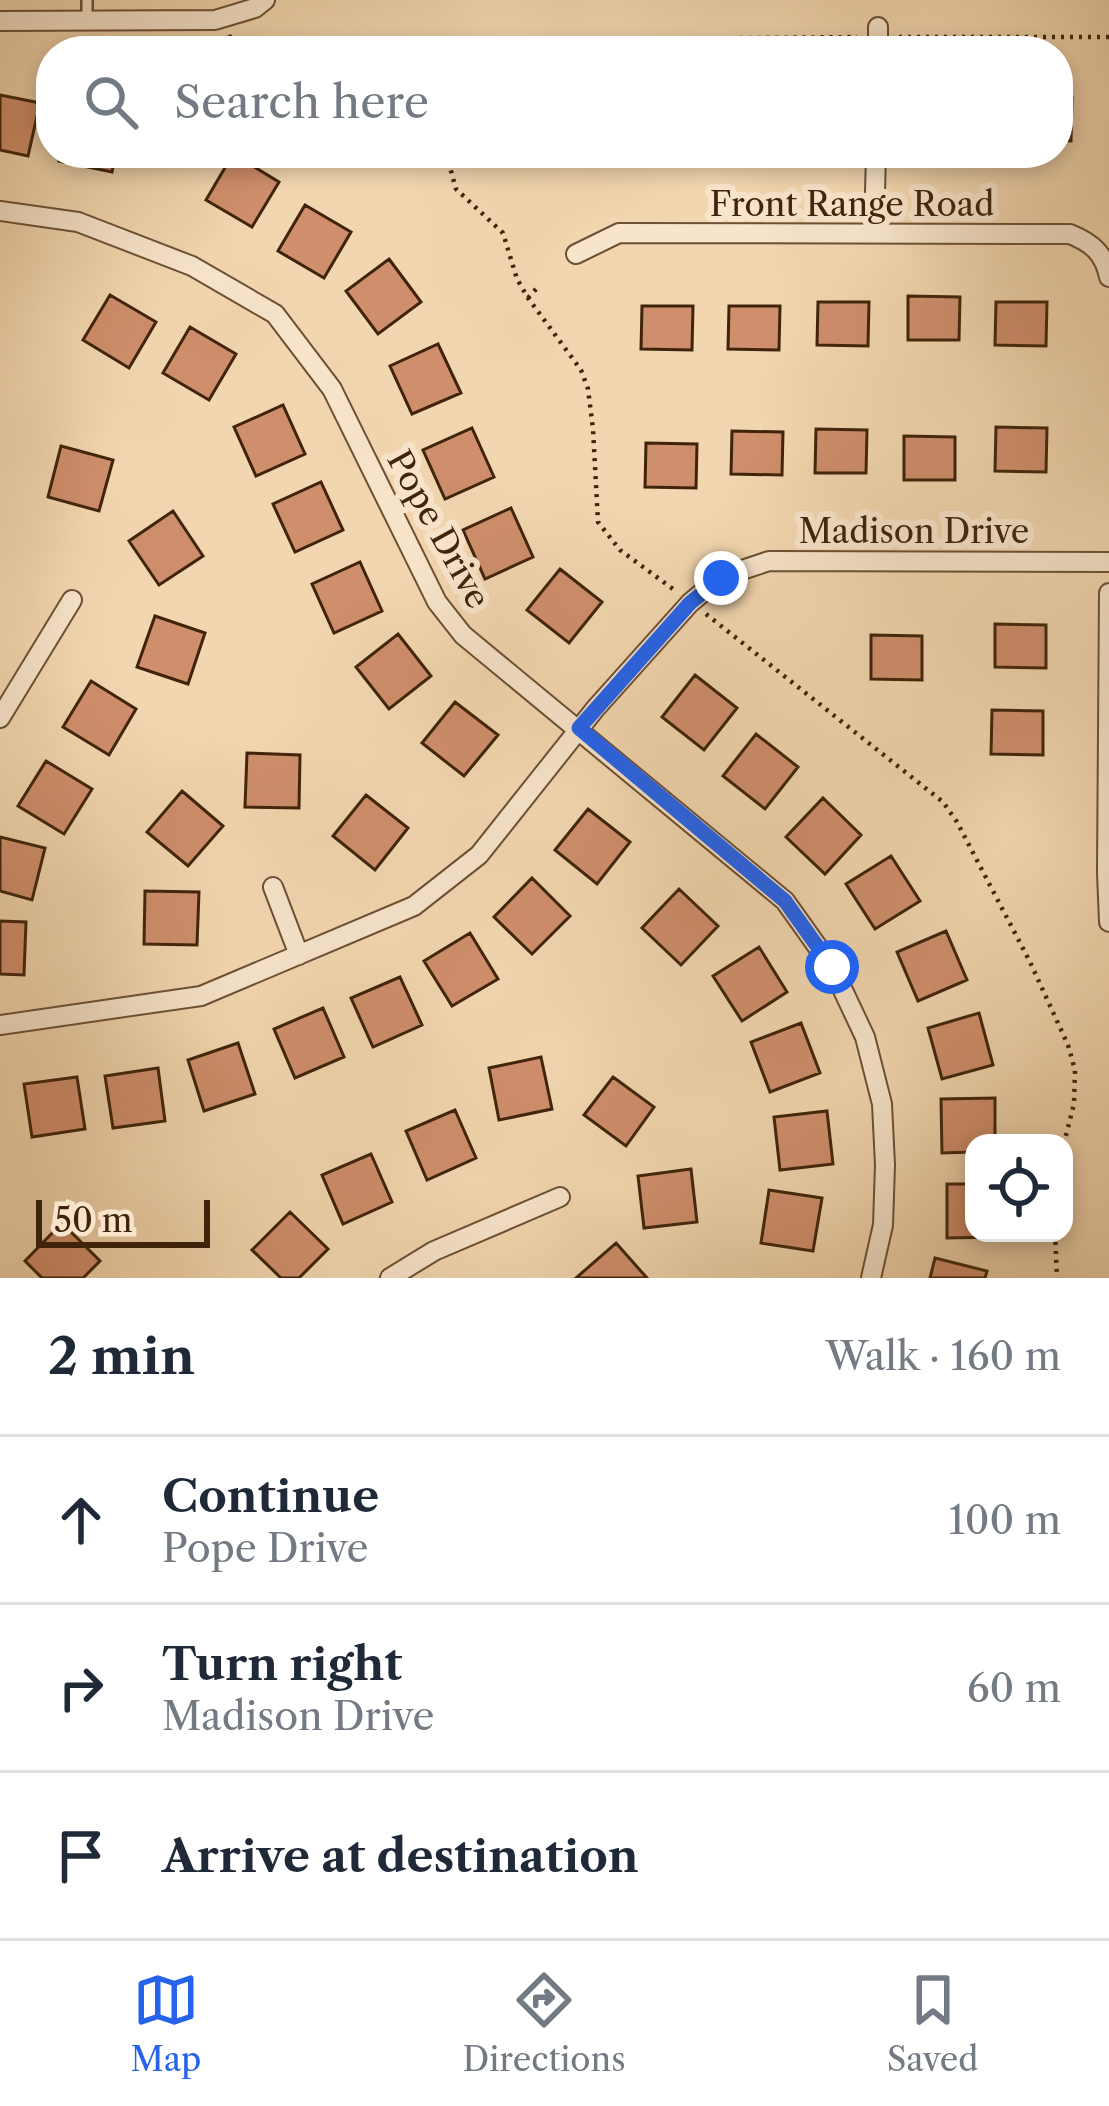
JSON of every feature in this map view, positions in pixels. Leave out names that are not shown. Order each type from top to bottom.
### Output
[{"type":"street","points":[[0,21],[87,10],[215,20],[266,0]]},
{"type":"street","points":[[874,233],[876,168]]},
{"type":"street","name":"Pope Drive","points":[[0,211],[78,222],[192,266],[275,314],[332,389],[437,602],[464,635],[785,901],[832,967],[865,1037],[882,1104],[883,1225],[871,1278]]},
{"type":"street","name":"Front Range Road","points":[[576,254],[619,233],[1070,234],[1090,242],[1106,261],[1109,277]]},
{"type":"street","name":"Madison Drive","points":[[0,1024],[201,996],[414,906],[479,855],[579,728],[690,603],[721,578],[769,561],[1109,562]]},
{"type":"street","points":[[1109,592],[1109,922]]},
{"type":"street","points":[[0,718],[72,600]]},
{"type":"street","points":[[273,887],[299,955]]},
{"type":"street","points":[[390,1278],[434,1251],[560,1197]]},
{"type":"path","points":[[222,33],[230,36]]},
{"type":"path","points":[[1073,38],[1109,38]]},
{"type":"path","points":[[450,168],[456,189],[503,233],[517,279],[581,370],[588,389],[598,522],[620,550],[676,592]]},
{"type":"path","points":[[528,298],[538,287]]},
{"type":"path","points":[[706,615],[943,802],[958,822],[1068,1045],[1075,1070],[1066,1134]]},
{"type":"path","points":[[1055,1242],[1057,1278]]},
{"type":"building","points":[[0,95],[36,102],[28,156],[0,150]]},
{"type":"building","points":[[225,168],[256,168],[279,182],[252,227],[206,200]]},
{"type":"building","points":[[305,205],[351,232],[324,278],[278,251]]},
{"type":"building","points":[[389,259],[421,302],[378,334],[346,291]]},
{"type":"building","points":[[110,295],[156,322],[129,368],[83,340]]},
{"type":"building","points":[[908,296],[960,297],[959,340],[908,340]]},
{"type":"building","points":[[818,302],[869,302],[868,346],[817,345]]},
{"type":"building","points":[[996,302],[1047,302],[1046,346],[995,345]]},
{"type":"building","points":[[642,306],[693,306],[692,350],[641,349]]},
{"type":"building","points":[[729,306],[780,306],[779,350],[728,349]]},
{"type":"building","points":[[190,327],[236,354],[209,400],[163,373]]},
{"type":"building","points":[[438,344],[461,393],[412,414],[390,366]]},
{"type":"building","points":[[283,405],[305,454],[256,476],[234,427]]},
{"type":"building","points":[[996,427],[1047,428],[1046,472],[995,471]]},
{"type":"building","points":[[472,428],[494,477],[445,499],[423,450]]},
{"type":"building","points":[[816,429],[867,430],[866,473],[815,473]]},
{"type":"building","points":[[732,431],[783,432],[782,475],[731,474]]},
{"type":"building","points":[[904,436],[955,437],[955,480],[904,480]]},
{"type":"building","points":[[646,443],[697,444],[696,488],[645,487]]},
{"type":"building","points":[[61,446],[113,460],[99,511],[48,497]]},
{"type":"building","points":[[321,482],[343,530],[295,552],[273,504]]},
{"type":"building","points":[[511,508],[533,557],[485,579],[463,530]]},
{"type":"building","points":[[173,511],[203,556],[159,585],[129,541]]},
{"type":"building","points":[[360,562],[382,611],[334,633],[312,584]]},
{"type":"building","points":[[560,569],[602,602],[569,643],[527,610]]},
{"type":"building","points":[[155,616],[205,633],[188,684],[137,667]]},
{"type":"building","points":[[995,624],[1046,625],[1046,668],[995,667]]},
{"type":"building","points":[[398,634],[431,676],[389,709],[356,667]]},
{"type":"building","points":[[871,635],[922,636],[922,680],[871,679]]},
{"type":"building","points":[[695,675],[737,708],[704,750],[662,717]]},
{"type":"building","points":[[91,681],[136,709],[109,755],[63,727]]},
{"type":"building","points":[[455,702],[498,735],[464,776],[422,743]]},
{"type":"building","points":[[992,710],[1043,711],[1043,755],[991,754]]},
{"type":"building","points":[[756,734],[798,767],[765,809],[723,776]]},
{"type":"building","points":[[247,753],[300,755],[299,808],[245,807]]},
{"type":"building","points":[[46,761],[92,789],[64,834],[18,806]]},
{"type":"building","points":[[182,791],[223,826],[188,866],[147,832]]},
{"type":"building","points":[[366,795],[408,828],[375,870],[333,836]]},
{"type":"building","points":[[823,798],[861,835],[825,874],[786,837]]},
{"type":"building","points":[[588,809],[630,842],[597,884],[555,850]]},
{"type":"building","points":[[0,837],[45,848],[32,900],[0,891]]},
{"type":"building","points":[[891,856],[920,901],[875,929],[846,884]]},
{"type":"building","points":[[532,878],[570,916],[532,954],[494,917]]},
{"type":"building","points":[[679,889],[718,926],[681,965],[642,928]]},
{"type":"building","points":[[145,891],[199,892],[197,945],[144,944]]},
{"type":"building","points":[[0,921],[26,922],[24,975],[0,974]]},
{"type":"building","points":[[946,931],[967,980],[918,1001],[897,952]]},
{"type":"building","points":[[470,933],[498,979],[452,1006],[424,961]]},
{"type":"building","points":[[759,947],[787,992],[742,1021],[713,976]]},
{"type":"building","points":[[400,977],[422,1025],[373,1047],[351,998]]},
{"type":"building","points":[[323,1008],[344,1057],[295,1078],[274,1029]]},
{"type":"building","points":[[979,1013],[993,1065],[942,1079],[928,1028]]},
{"type":"building","points":[[801,1023],[820,1073],[770,1092],[751,1042]]},
{"type":"building","points":[[238,1043],[255,1094],[204,1111],[188,1060]]},
{"type":"building","points":[[541,1057],[552,1109],[499,1120],[489,1068]]},
{"type":"building","points":[[158,1068],[165,1121],[113,1128],[105,1076]]},
{"type":"building","points":[[77,1077],[85,1129],[32,1137],[24,1084]]},
{"type":"building","points":[[613,1077],[654,1107],[626,1146],[584,1115]]},
{"type":"building","points":[[995,1098],[995,1134],[965,1134],[965,1152],[942,1153],[941,1099]]},
{"type":"building","points":[[455,1110],[476,1158],[427,1180],[406,1131]]},
{"type":"building","points":[[827,1111],[833,1164],[780,1170],[774,1117]]},
{"type":"building","points":[[371,1154],[392,1202],[343,1224],[322,1175]]},
{"type":"building","points":[[691,1169],[697,1222],[644,1228],[638,1176]]},
{"type":"building","points":[[947,1184],[965,1184],[965,1238],[947,1238]]},
{"type":"building","points":[[769,1190],[822,1198],[813,1251],[761,1243]]},
{"type":"building","points":[[290,1212],[328,1249],[299,1278],[281,1278],[252,1250]]},
{"type":"building","points":[[62,1223],[100,1261],[83,1278],[42,1278],[25,1261]]},
{"type":"building","points":[[616,1243],[647,1278],[576,1278]]},
{"type":"building","points":[[935,1258],[987,1271],[985,1278],[930,1278]]},
{"type":"route","points":[[721,578],[690,603],[579,728],[785,901],[832,967]]}]
